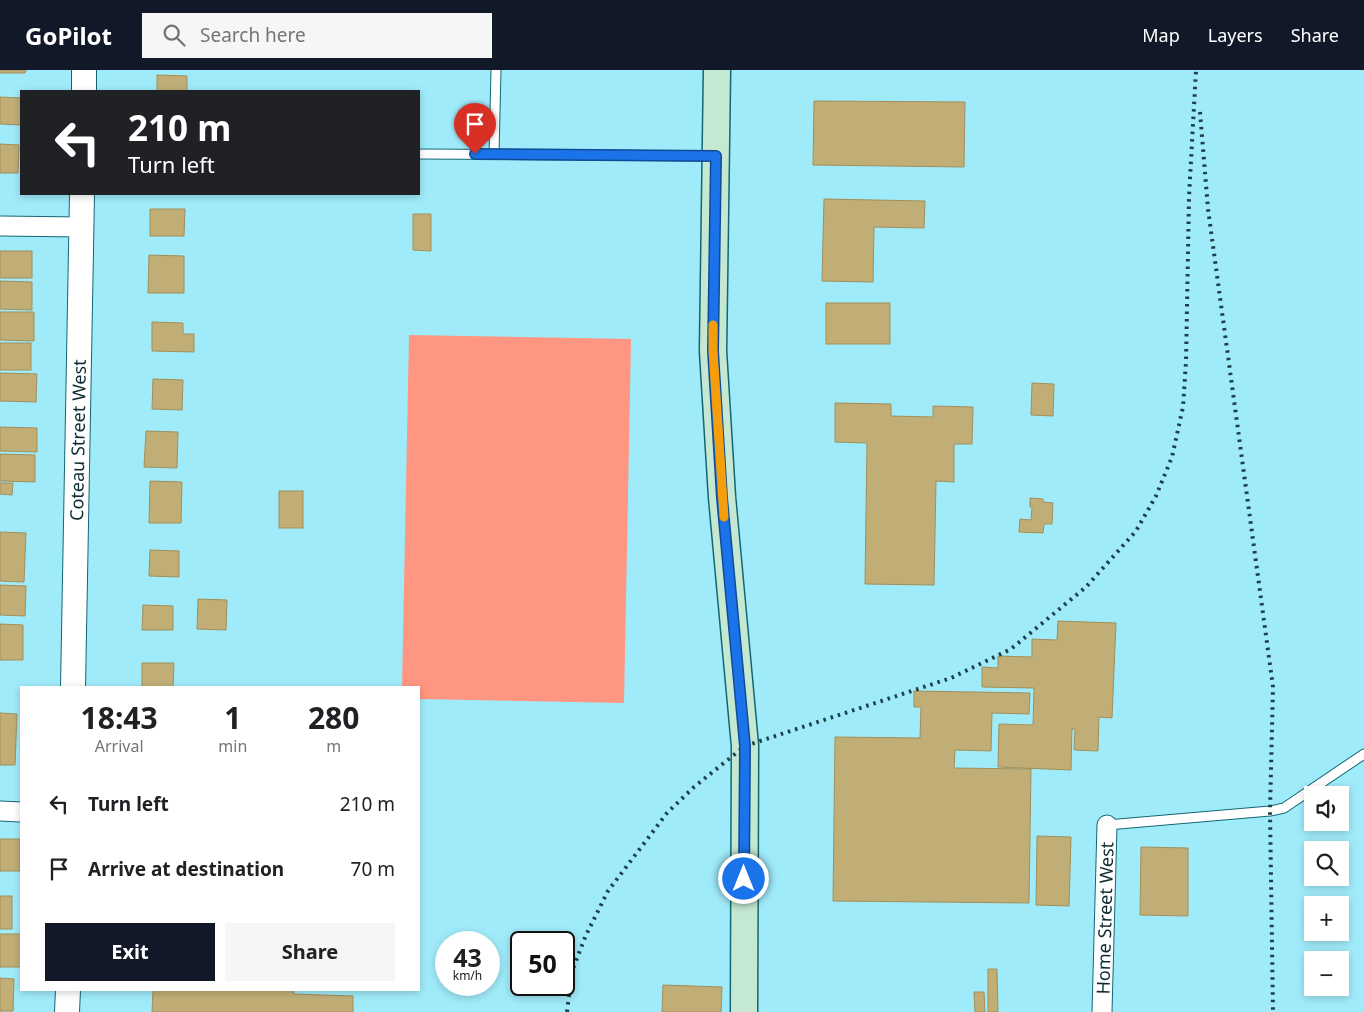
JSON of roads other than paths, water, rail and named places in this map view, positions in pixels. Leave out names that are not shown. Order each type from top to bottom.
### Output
[{"type":"main road","points":[[717,70],[713,351],[722,498],[745,746],[744,1012]]},
{"type":"street","points":[[84,70],[84,90]]},
{"type":"street","name":"Coteau Street West","points":[[73,686],[82,195]]},
{"type":"street","points":[[0,226],[82,227]]},
{"type":"street","points":[[0,811],[20,812]]},
{"type":"street","name":"Home Street West","points":[[1102,1012],[1107,825]]},
{"type":"street","points":[[67,1012],[68,991]]},
{"type":"lane","points":[[494,154],[496,70]]},
{"type":"lane","points":[[420,154],[716,156]]},
{"type":"lane","points":[[1107,825],[1270,811],[1284,808],[1364,754]]},
{"type":"railway","points":[[567,1012],[572,971],[586,935],[608,891],[667,813],[694,787],[745,746],[951,678],[1011,649],[1086,587],[1136,531],[1156,496],[1172,457],[1183,407],[1186,362],[1189,197],[1196,70]]},
{"type":"railway","points":[[1200,112],[1208,209],[1273,687],[1270,811],[1273,1012]]}]
